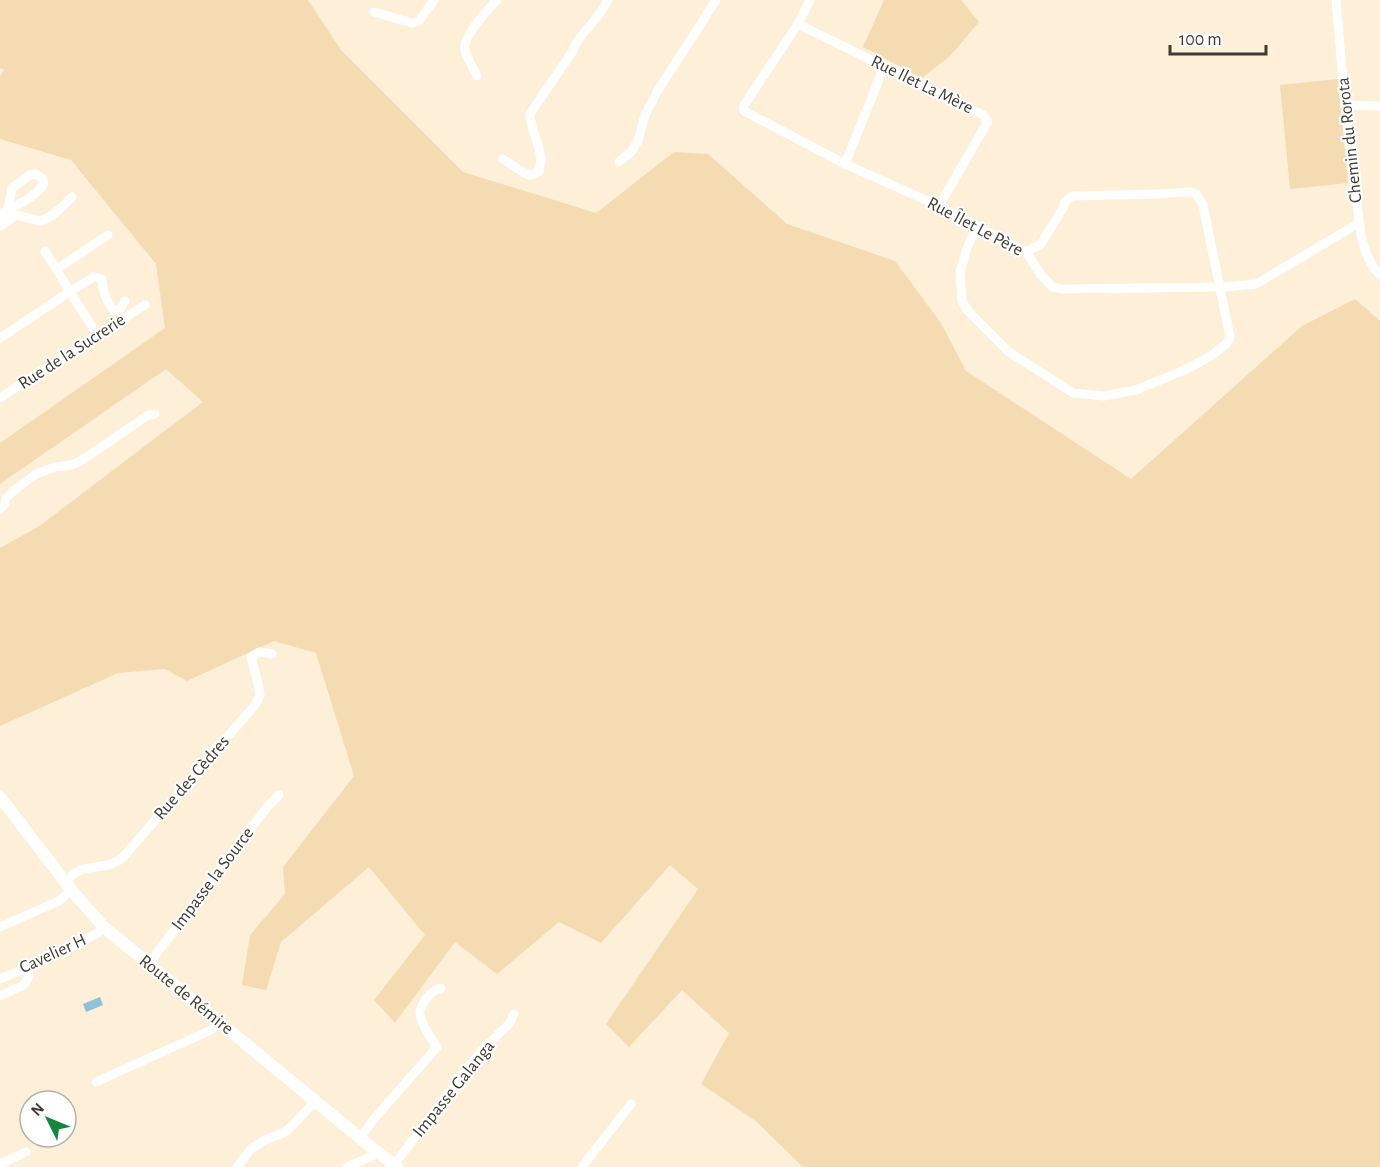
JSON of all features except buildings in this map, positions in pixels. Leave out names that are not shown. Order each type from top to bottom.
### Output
[{"type":"main road","name":"Route de Rémire","points":[[0,797],[69,887],[104,927],[396,1166]]},
{"type":"street","points":[[374,12],[412,23],[420,21],[434,0]]},
{"type":"street","points":[[477,76],[466,56],[465,40],[497,0]]},
{"type":"street","points":[[504,159],[526,174],[531,175],[539,171],[542,159],[530,123],[530,114],[578,40],[608,0]]},
{"type":"street","points":[[619,162],[631,152],[638,141],[645,115],[657,92],[716,0]]},
{"type":"street","name":"Rue Îlet Le Père","points":[[810,0],[798,24],[743,107],[744,111],[845,164],[939,206],[1026,252],[1041,275],[1053,287],[1062,289],[1221,287],[1256,284],[1359,223]]},
{"type":"street","name":"Chemin du Rorota","points":[[1336,0],[1345,105],[1361,236],[1366,255],[1380,275]]},
{"type":"street","name":"Rue Ilet La Mère","points":[[798,24],[983,115],[988,121],[939,206]]},
{"type":"street","points":[[845,164],[884,66]]},
{"type":"street","points":[[1345,105],[1380,106]]},
{"type":"street","points":[[977,226],[960,272],[962,301],[968,311],[1009,352],[1073,393],[1104,396],[1136,390],[1189,368],[1212,355],[1226,344],[1230,337],[1203,205],[1196,194],[1190,192],[1072,196],[1065,202],[1041,244],[1026,252]]},
{"type":"street","points":[[0,226],[16,215],[44,220],[72,197]]},
{"type":"street","points":[[0,215],[8,209]]},
{"type":"street","points":[[57,269],[108,235]]},
{"type":"street","points":[[45,251],[92,327]]},
{"type":"street","points":[[0,338],[94,277],[102,279],[109,305],[114,311],[120,309],[125,301]]},
{"type":"street","name":"Rue de la Sucrerie","points":[[0,398],[145,305]]},
{"type":"street","points":[[0,509],[5,504],[6,498],[36,474],[55,467],[72,465],[84,459],[148,415],[155,414]]},
{"type":"street","name":"Rue des Cèdres","points":[[69,887],[73,874],[83,869],[108,865],[125,855],[255,705],[260,695],[251,657],[259,652],[272,654]]},
{"type":"street","name":"Impasse la Source","points":[[148,965],[267,807],[279,795]]},
{"type":"street","points":[[0,927],[59,901],[68,893],[69,887]]},
{"type":"street","name":"Cavelier H","points":[[0,979],[98,933],[104,927]]},
{"type":"street","points":[[0,996],[24,985],[28,976],[27,968]]},
{"type":"street","points":[[360,1138],[437,1047],[421,1019],[420,1011],[429,995],[441,987]]},
{"type":"street","name":"Impasse Galanga","points":[[396,1166],[396,1162],[481,1051],[509,1024],[514,1014]]},
{"type":"street","points":[[96,1082],[211,1030],[220,1023]]},
{"type":"street","points":[[237,1167],[251,1149],[262,1141],[285,1132],[315,1101]]},
{"type":"street","points":[[582,1167],[631,1104]]},
{"type":"street","points":[[0,1164],[26,1152]]},
{"type":"street","points":[[347,1167],[379,1153]]},
{"type":"shaded area","points":[[0,0],[308,0],[341,50],[463,172],[596,213],[674,152],[708,154],[787,224],[895,261],[941,323],[966,371],[1131,479],[1302,326],[1355,299],[1380,321],[1380,1167],[803,1167],[757,1122],[701,1084],[729,1033],[682,990],[629,1047],[606,1024],[698,889],[670,865],[601,943],[559,922],[497,974],[455,942],[395,1023],[374,1000],[425,935],[369,867],[281,942],[266,990],[242,985],[250,935],[285,894],[283,867],[354,776],[316,653],[274,641],[187,681],[165,669],[118,673],[0,726],[0,548],[38,527],[203,402],[166,369],[0,484],[0,443],[165,328],[156,264],[71,160],[0,139],[0,77],[4,70],[0,68]]},
{"type":"shaded area","points":[[884,0],[961,0],[979,22],[950,56],[922,78],[863,47]]},
{"type":"shaded area","points":[[1338,79],[1348,183],[1290,189],[1280,85]]},
{"type":"water","points":[[100,997],[103,1005],[86,1012],[83,1004]]}]
